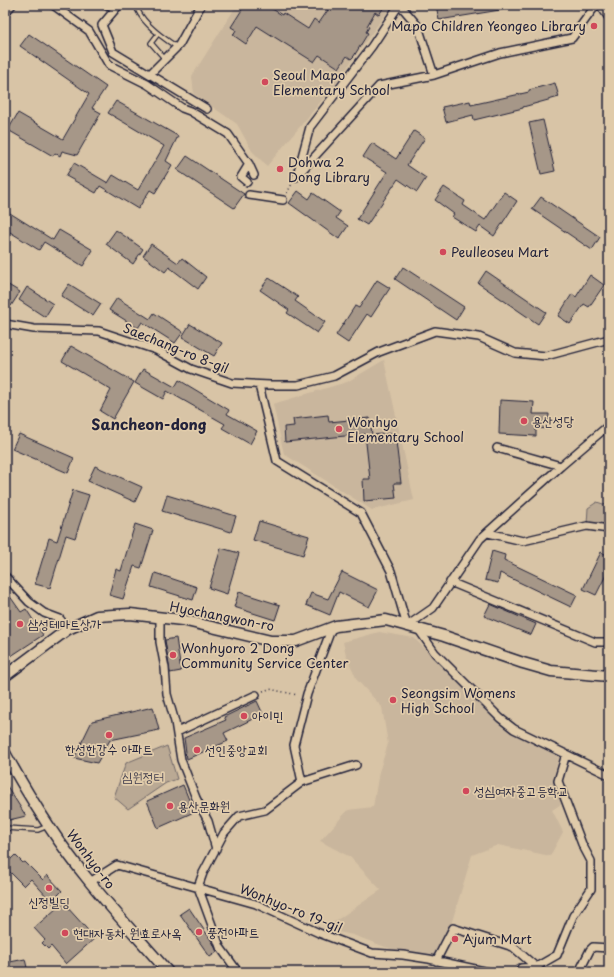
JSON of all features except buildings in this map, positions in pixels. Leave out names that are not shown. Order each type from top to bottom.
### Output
[{"type":"street","points":[[5,13],[12,5]]},
{"type":"street","points":[[53,5],[89,31],[109,66],[147,84],[182,108],[190,110],[228,134],[249,164],[254,175]]},
{"type":"street","points":[[150,74],[177,47],[201,5]]},
{"type":"street","points":[[296,177],[310,127],[372,46],[400,5],[418,26],[434,74]]},
{"type":"street","points":[[296,177],[380,86],[434,74],[500,53],[572,38],[596,5]]},
{"type":"street","points":[[600,5],[609,18]]},
{"type":"street","points":[[117,7],[102,25],[113,52],[207,109]]},
{"type":"street","points":[[247,182],[241,177],[249,164]]},
{"type":"street","points":[[249,195],[283,200]]},
{"type":"street","name":"Saechang-ro 8-gil","points":[[5,324],[34,329],[99,331],[156,350],[191,369],[232,383],[259,385],[298,385],[334,376],[379,352],[435,332],[478,337],[515,353],[546,356],[609,339]]},
{"type":"street","points":[[609,364],[609,369]]},
{"type":"street","points":[[259,385],[277,461],[361,513],[392,571],[407,626],[433,608],[480,539],[609,425]]},
{"type":"street","points":[[497,448],[561,466]]},
{"type":"street","points":[[488,533],[523,541],[587,526],[609,529]]},
{"type":"street","points":[[5,576],[29,602],[44,613],[60,619],[68,629]]},
{"type":"street","points":[[450,582],[595,642],[609,642]]},
{"type":"street","name":"Hyochangwon-ro","points":[[5,676],[68,629],[97,616],[130,614],[182,620],[271,641],[296,641],[332,627],[386,620],[444,636],[523,663],[552,671],[609,676]]},
{"type":"street","points":[[160,618],[160,642],[165,668],[167,694],[177,732],[181,760],[196,798],[208,821],[216,848]]},
{"type":"street","points":[[302,782],[294,745],[307,694],[332,627]]},
{"type":"street","points":[[419,630],[435,653],[500,718],[514,729],[609,776]]},
{"type":"street","points":[[177,732],[256,695]]},
{"type":"street","name":"Wonhyo-ro","points":[[5,753],[49,825],[90,882],[168,972]]},
{"type":"street","points":[[520,972],[521,968],[538,969],[557,955],[573,916],[591,888],[591,861],[582,844],[558,781],[566,754]]},
{"type":"street","points":[[238,972],[220,947],[198,887],[203,872],[224,833],[239,816],[265,810],[302,782],[356,765]]},
{"type":"street","name":"Wonhyo-ro 19-gil","points":[[90,882],[117,865],[256,904],[319,933],[372,953],[403,955],[436,960],[469,970],[489,972]]},
{"type":"street","points":[[436,960],[454,928],[512,947],[538,969]]},
{"type":"street","points":[[579,972],[593,947],[609,948]]},
{"type":"lane","points":[[101,5],[117,7]]},
{"type":"lane","points":[[136,5],[138,11],[158,34],[177,47]]},
{"type":"lane","points":[[158,34],[151,43],[165,59]]},
{"type":"lane","points":[[5,828],[38,830],[49,825]]},
{"type":"path","points":[[283,200],[296,177]]},
{"type":"path","points":[[256,695],[269,689],[301,695]]},
{"type":"shaded area","name":"Seoul Mapo Elementary School","points":[[237,5],[392,5],[333,87],[267,166],[252,151],[237,124],[194,94],[192,76]]},
{"type":"shaded area","name":"Wonhyo Elementary School","points":[[384,360],[414,500],[372,510],[284,454],[273,404],[347,382]]},
{"type":"shaded area","name":"성심여자중고등학교","points":[[379,632],[414,638],[498,722],[559,757],[553,778],[561,804],[552,810],[563,832],[550,856],[498,845],[472,855],[441,958],[399,952],[353,935],[333,931],[334,922],[381,890],[350,857],[320,841],[348,810],[373,807],[379,772],[388,744],[382,707],[357,680],[346,655],[343,642]]},
{"type":"green space","points":[[597,502],[609,506],[609,527],[587,524],[588,508]]},
{"type":"green space","name":"심원정터","points":[[167,746],[177,779],[166,783],[128,809],[114,797],[126,763]]},
{"type":"place","name":"Mapo Children Yeongeo Library","points":[[594,26]]},
{"type":"place","name":"Seoul Mapo Elementary School","points":[[265,82]]},
{"type":"place","name":"Dohwa 2 Dong Library","points":[[280,169]]},
{"type":"place","name":"Peulleoseu Mart","points":[[443,252]]},
{"type":"place","name":"용산성당","points":[[524,421]]},
{"type":"place","name":"Wonhyo Elementary School","points":[[339,429]]},
{"type":"place","name":"삼성테마트상가","points":[[20,624]]},
{"type":"place","name":"Wonhyoro 2 Dong Community Service Center","points":[[173,655]]},
{"type":"place","name":"Seongsim Womens High School","points":[[393,700]]},
{"type":"place","name":"아이민","points":[[244,716]]},
{"type":"place","name":"한성한강수 아파트","points":[[109,735]]},
{"type":"place","name":"선인중앙교회","points":[[197,750]]},
{"type":"place","name":"성심여자중고등학교","points":[[466,791]]},
{"type":"place","name":"용산문화원","points":[[170,806]]},
{"type":"place","name":"신정빌딩","points":[[49,888]]},
{"type":"place","name":"풍전아파트","points":[[199,932]]},
{"type":"place","name":"현대자동차 원효로사옥","points":[[65,933]]},
{"type":"place","name":"Ajum Mart","points":[[455,939]]},
{"type":"district","name":"Sancheon-dong","points":[[149,425]]}]
